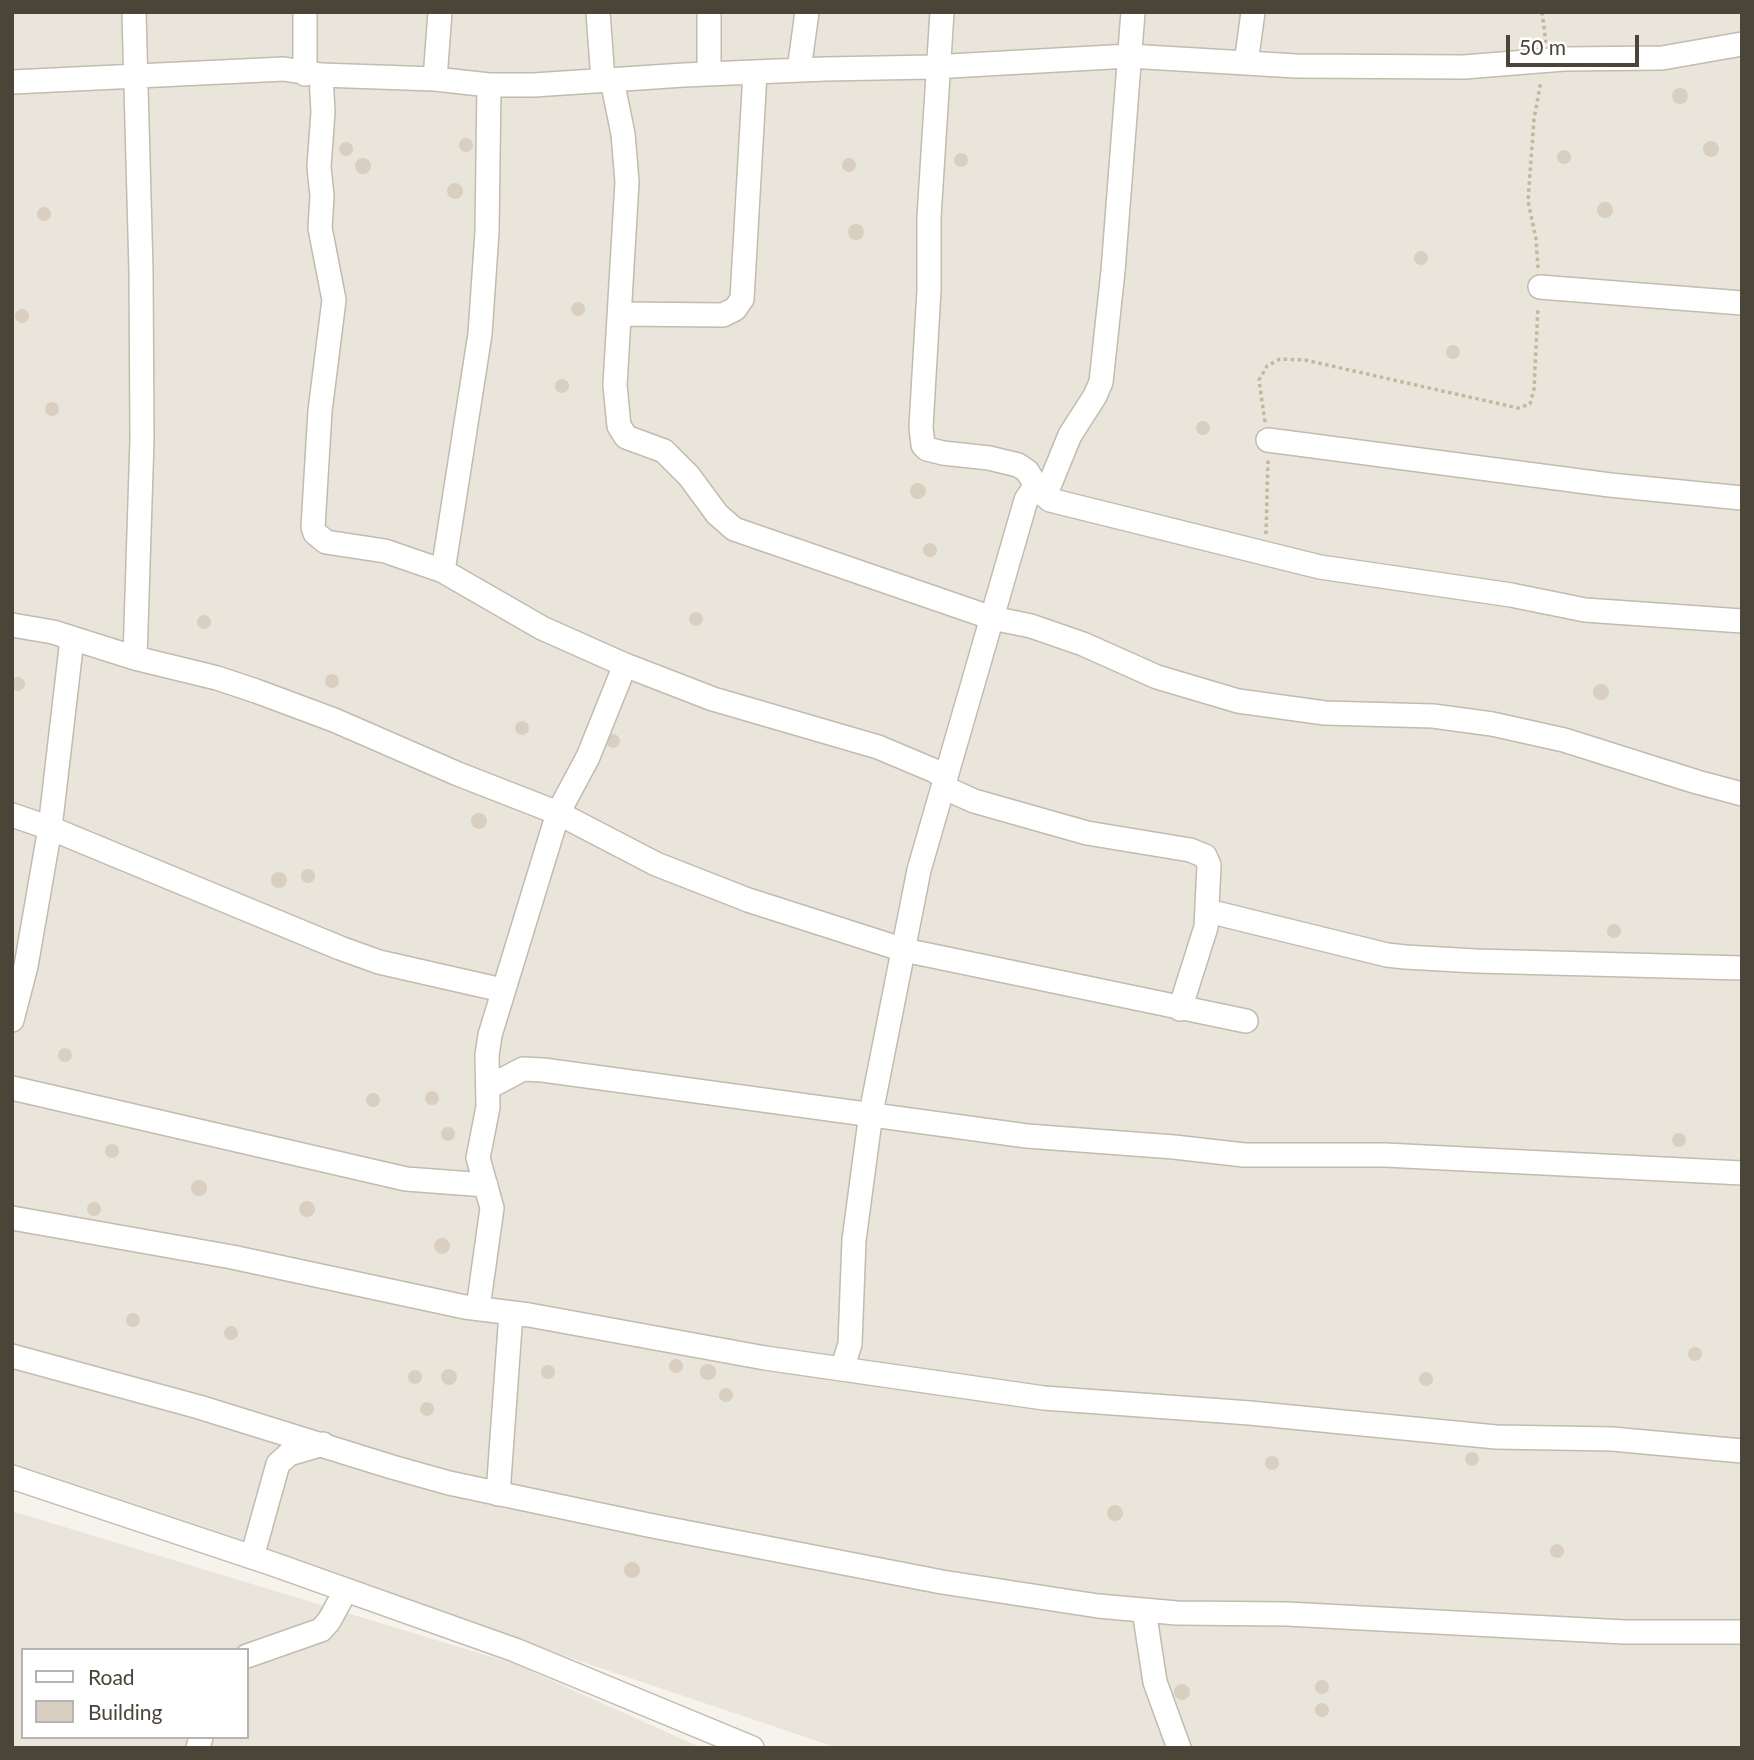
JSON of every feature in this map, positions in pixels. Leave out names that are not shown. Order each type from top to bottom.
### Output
[{"type":"street","points":[[134,12],[142,439],[135,658]]},
{"type":"street","points":[[304,12],[313,74],[323,112],[319,167],[322,196],[320,228],[334,300],[320,411],[313,527],[315,533],[326,542],[385,551],[443,571],[542,628],[625,665],[713,699],[878,747],[935,771],[944,783],[974,801],[1087,833],[1190,850],[1205,856],[1209,865],[1206,927],[1180,1009]]},
{"type":"street","points":[[435,79],[440,12]]},
{"type":"street","points":[[598,12],[608,80],[623,134],[627,182],[615,385],[619,426],[626,437],[670,457],[724,522],[734,529],[992,618],[1031,626],[1083,643],[1157,677],[1238,701],[1325,713],[1433,716],[1492,724],[1564,740],[1742,794]]},
{"type":"street","points":[[709,12],[709,74]]},
{"type":"street","points":[[799,70],[807,12]]},
{"type":"street","points":[[942,12],[921,427],[923,445],[927,449],[1018,465],[1027,471],[1041,491],[1063,503],[1320,567],[1511,595],[1586,610],[1742,621]]},
{"type":"street","points":[[842,1370],[850,1344],[855,1240],[871,1113],[919,870],[1026,500],[1041,491],[1101,382],[1113,271],[1133,12]]},
{"type":"street","points":[[1246,63],[1253,12]]},
{"type":"street","points":[[12,82],[284,69],[313,74],[435,79],[489,85],[1129,56],[1246,63],[1464,67],[1545,61],[1662,58],[1742,44]]},
{"type":"street","points":[[620,314],[723,315],[735,309],[742,299],[755,73]]},
{"type":"street","points":[[443,571],[480,334],[487,232],[489,85]]},
{"type":"street","points":[[1540,287],[1742,303]]},
{"type":"street","points":[[1268,440],[1584,482],[1742,498]]},
{"type":"street","points":[[12,625],[53,632],[135,658],[217,678],[269,696],[558,813],[656,863],[748,900],[904,950],[1246,1021]]},
{"type":"street","points":[[12,1020],[26,966],[50,828],[72,639]]},
{"type":"street","points":[[478,1308],[492,1208],[478,1158],[488,1107],[487,1055],[490,1035],[558,813],[588,757],[625,665]]},
{"type":"street","points":[[12,815],[379,962],[502,990]]},
{"type":"street","points":[[1208,911],[1374,952],[1405,957],[1742,968]]},
{"type":"street","points":[[489,1087],[523,1069],[543,1070],[1027,1136],[1244,1155],[1385,1155],[1742,1172]]},
{"type":"street","points":[[12,1088],[406,1179],[486,1185]]},
{"type":"street","points":[[12,1218],[219,1255],[478,1308],[727,1352],[1044,1398],[1250,1413],[1496,1437],[1612,1439],[1742,1451]]},
{"type":"street","points":[[498,1494],[511,1313]]},
{"type":"street","points":[[12,1356],[199,1407],[392,1467],[498,1494],[942,1582],[1098,1606],[1177,1614],[1287,1614],[1624,1632],[1742,1632]]},
{"type":"street","points":[[253,1557],[278,1464],[289,1454],[323,1444]]},
{"type":"street","points":[[12,1477],[253,1557],[515,1650],[752,1748]]},
{"type":"street","points":[[248,1656],[321,1630],[333,1615],[346,1590]]},
{"type":"street","points":[[1144,1611],[1155,1682],[1179,1748]]},
{"type":"path","points":[[1263,554],[1267,524],[1268,440],[1259,380],[1267,366],[1280,359],[1305,360],[1518,408],[1530,404],[1534,389],[1540,287],[1536,239],[1528,201],[1534,119],[1545,61],[1546,34],[1542,12]]},
{"type":"shaded area","points":[[12,12],[1742,12],[1742,1748],[838,1748],[12,1470]]},
{"type":"shaded area","points":[[12,1511],[515,1664],[702,1748],[12,1748]]},
{"type":"building","points":[[1680,88],[1688,96],[1680,104],[1672,96]]},
{"type":"building","points":[[463,138],[469,138],[473,145],[469,152],[463,152],[459,148],[459,142]]},
{"type":"building","points":[[1711,141],[1719,149],[1711,157],[1703,149]]},
{"type":"building","points":[[343,142],[349,142],[353,149],[349,156],[343,156],[339,152],[339,146]]},
{"type":"building","points":[[1561,150],[1567,150],[1571,157],[1567,164],[1561,164],[1557,160],[1557,154]]},
{"type":"building","points":[[958,153],[964,153],[968,160],[964,167],[958,167],[954,163],[954,157]]},
{"type":"building","points":[[363,158],[371,166],[363,174],[355,166]]},
{"type":"building","points":[[846,158],[852,158],[856,165],[852,172],[846,172],[842,168],[842,162]]},
{"type":"building","points":[[455,183],[463,191],[455,199],[447,191]]},
{"type":"building","points":[[1605,202],[1613,210],[1605,218],[1597,210]]},
{"type":"building","points":[[41,207],[47,207],[51,214],[47,221],[41,221],[37,217],[37,211]]},
{"type":"building","points":[[856,224],[864,232],[856,240],[848,232]]},
{"type":"building","points":[[1418,251],[1424,251],[1428,258],[1424,265],[1418,265],[1414,261],[1414,255]]},
{"type":"building","points":[[575,302],[581,302],[585,309],[581,316],[575,316],[571,312],[571,306]]},
{"type":"building","points":[[19,309],[25,309],[29,316],[25,323],[19,323],[15,319],[15,313]]},
{"type":"building","points":[[1450,345],[1456,345],[1460,352],[1456,359],[1450,359],[1446,355],[1446,349]]},
{"type":"building","points":[[559,379],[565,379],[569,386],[565,393],[559,393],[555,389],[555,383]]},
{"type":"building","points":[[49,402],[55,402],[59,409],[55,416],[49,416],[45,412],[45,406]]},
{"type":"building","points":[[1200,421],[1206,421],[1210,428],[1206,435],[1200,435],[1196,431],[1196,425]]},
{"type":"building","points":[[918,483],[926,491],[918,499],[910,491]]},
{"type":"building","points":[[927,543],[933,543],[937,550],[933,557],[927,557],[923,553],[923,547]]},
{"type":"building","points":[[693,612],[699,612],[703,619],[699,626],[693,626],[689,622],[689,616]]},
{"type":"building","points":[[201,615],[207,615],[211,622],[207,629],[201,629],[197,625],[197,619]]},
{"type":"building","points":[[329,674],[335,674],[339,681],[335,688],[329,688],[325,684],[325,678]]},
{"type":"building","points":[[18,677],[23,679],[23,689],[18,691],[13,689],[11,684],[13,679]]},
{"type":"building","points":[[1601,684],[1609,692],[1601,700],[1593,692]]},
{"type":"building","points":[[519,721],[525,721],[529,728],[525,735],[519,735],[515,731],[515,725]]},
{"type":"building","points":[[613,734],[618,736],[618,746],[613,748],[608,746],[606,741],[608,736]]},
{"type":"building","points":[[479,813],[487,821],[479,829],[471,821]]},
{"type":"building","points":[[305,869],[311,869],[315,876],[311,883],[305,883],[301,879],[301,873]]},
{"type":"building","points":[[279,872],[287,880],[279,888],[271,880]]},
{"type":"building","points":[[1611,924],[1617,924],[1621,931],[1617,938],[1611,938],[1607,934],[1607,928]]},
{"type":"building","points":[[62,1048],[68,1048],[72,1055],[68,1062],[62,1062],[58,1058],[58,1052]]},
{"type":"building","points":[[429,1091],[435,1091],[439,1098],[435,1105],[429,1105],[425,1101],[425,1095]]},
{"type":"building","points":[[370,1093],[376,1093],[380,1100],[376,1107],[370,1107],[366,1103],[366,1097]]},
{"type":"building","points":[[445,1127],[451,1127],[455,1134],[451,1141],[445,1141],[441,1137],[441,1131]]},
{"type":"building","points":[[1676,1133],[1682,1133],[1686,1140],[1682,1147],[1676,1147],[1672,1143],[1672,1137]]},
{"type":"building","points":[[109,1144],[115,1144],[119,1151],[115,1158],[109,1158],[105,1154],[105,1148]]},
{"type":"building","points":[[199,1180],[207,1188],[199,1196],[191,1188]]},
{"type":"building","points":[[307,1201],[315,1209],[307,1217],[299,1209]]},
{"type":"building","points":[[91,1202],[97,1202],[101,1209],[97,1216],[91,1216],[87,1212],[87,1206]]},
{"type":"building","points":[[442,1238],[450,1246],[442,1254],[434,1246]]},
{"type":"building","points":[[130,1313],[136,1313],[140,1320],[136,1327],[130,1327],[126,1323],[126,1317]]},
{"type":"building","points":[[228,1326],[234,1326],[238,1333],[234,1340],[228,1340],[224,1336],[224,1330]]},
{"type":"building","points":[[1692,1347],[1698,1347],[1702,1354],[1698,1361],[1692,1361],[1688,1357],[1688,1351]]},
{"type":"building","points":[[673,1359],[679,1359],[683,1366],[679,1373],[673,1373],[669,1369],[669,1363]]},
{"type":"building","points":[[708,1364],[716,1372],[708,1380],[700,1372]]},
{"type":"building","points":[[545,1365],[551,1365],[555,1372],[551,1379],[545,1379],[541,1375],[541,1369]]},
{"type":"building","points":[[449,1369],[457,1377],[449,1385],[441,1377]]},
{"type":"building","points":[[412,1370],[418,1370],[422,1377],[418,1384],[412,1384],[408,1380],[408,1374]]},
{"type":"building","points":[[1423,1372],[1429,1372],[1433,1379],[1429,1386],[1423,1386],[1419,1382],[1419,1376]]},
{"type":"building","points":[[723,1388],[729,1388],[733,1395],[729,1402],[723,1402],[719,1398],[719,1392]]},
{"type":"building","points":[[424,1402],[430,1402],[434,1409],[430,1416],[424,1416],[420,1412],[420,1406]]},
{"type":"building","points":[[1469,1452],[1475,1452],[1479,1459],[1475,1466],[1469,1466],[1465,1462],[1465,1456]]},
{"type":"building","points":[[1269,1456],[1275,1456],[1279,1463],[1275,1470],[1269,1470],[1265,1466],[1265,1460]]},
{"type":"building","points":[[1115,1505],[1123,1513],[1115,1521],[1107,1513]]},
{"type":"building","points":[[1554,1544],[1560,1544],[1564,1551],[1560,1558],[1554,1558],[1550,1554],[1550,1548]]},
{"type":"building","points":[[632,1562],[640,1570],[632,1578],[624,1570]]},
{"type":"building","points":[[1319,1680],[1325,1680],[1329,1687],[1325,1694],[1319,1694],[1315,1690],[1315,1684]]},
{"type":"building","points":[[1182,1684],[1190,1692],[1182,1700],[1174,1692]]},
{"type":"building","points":[[1319,1703],[1325,1703],[1329,1710],[1325,1717],[1319,1717],[1315,1713],[1315,1707]]}]
